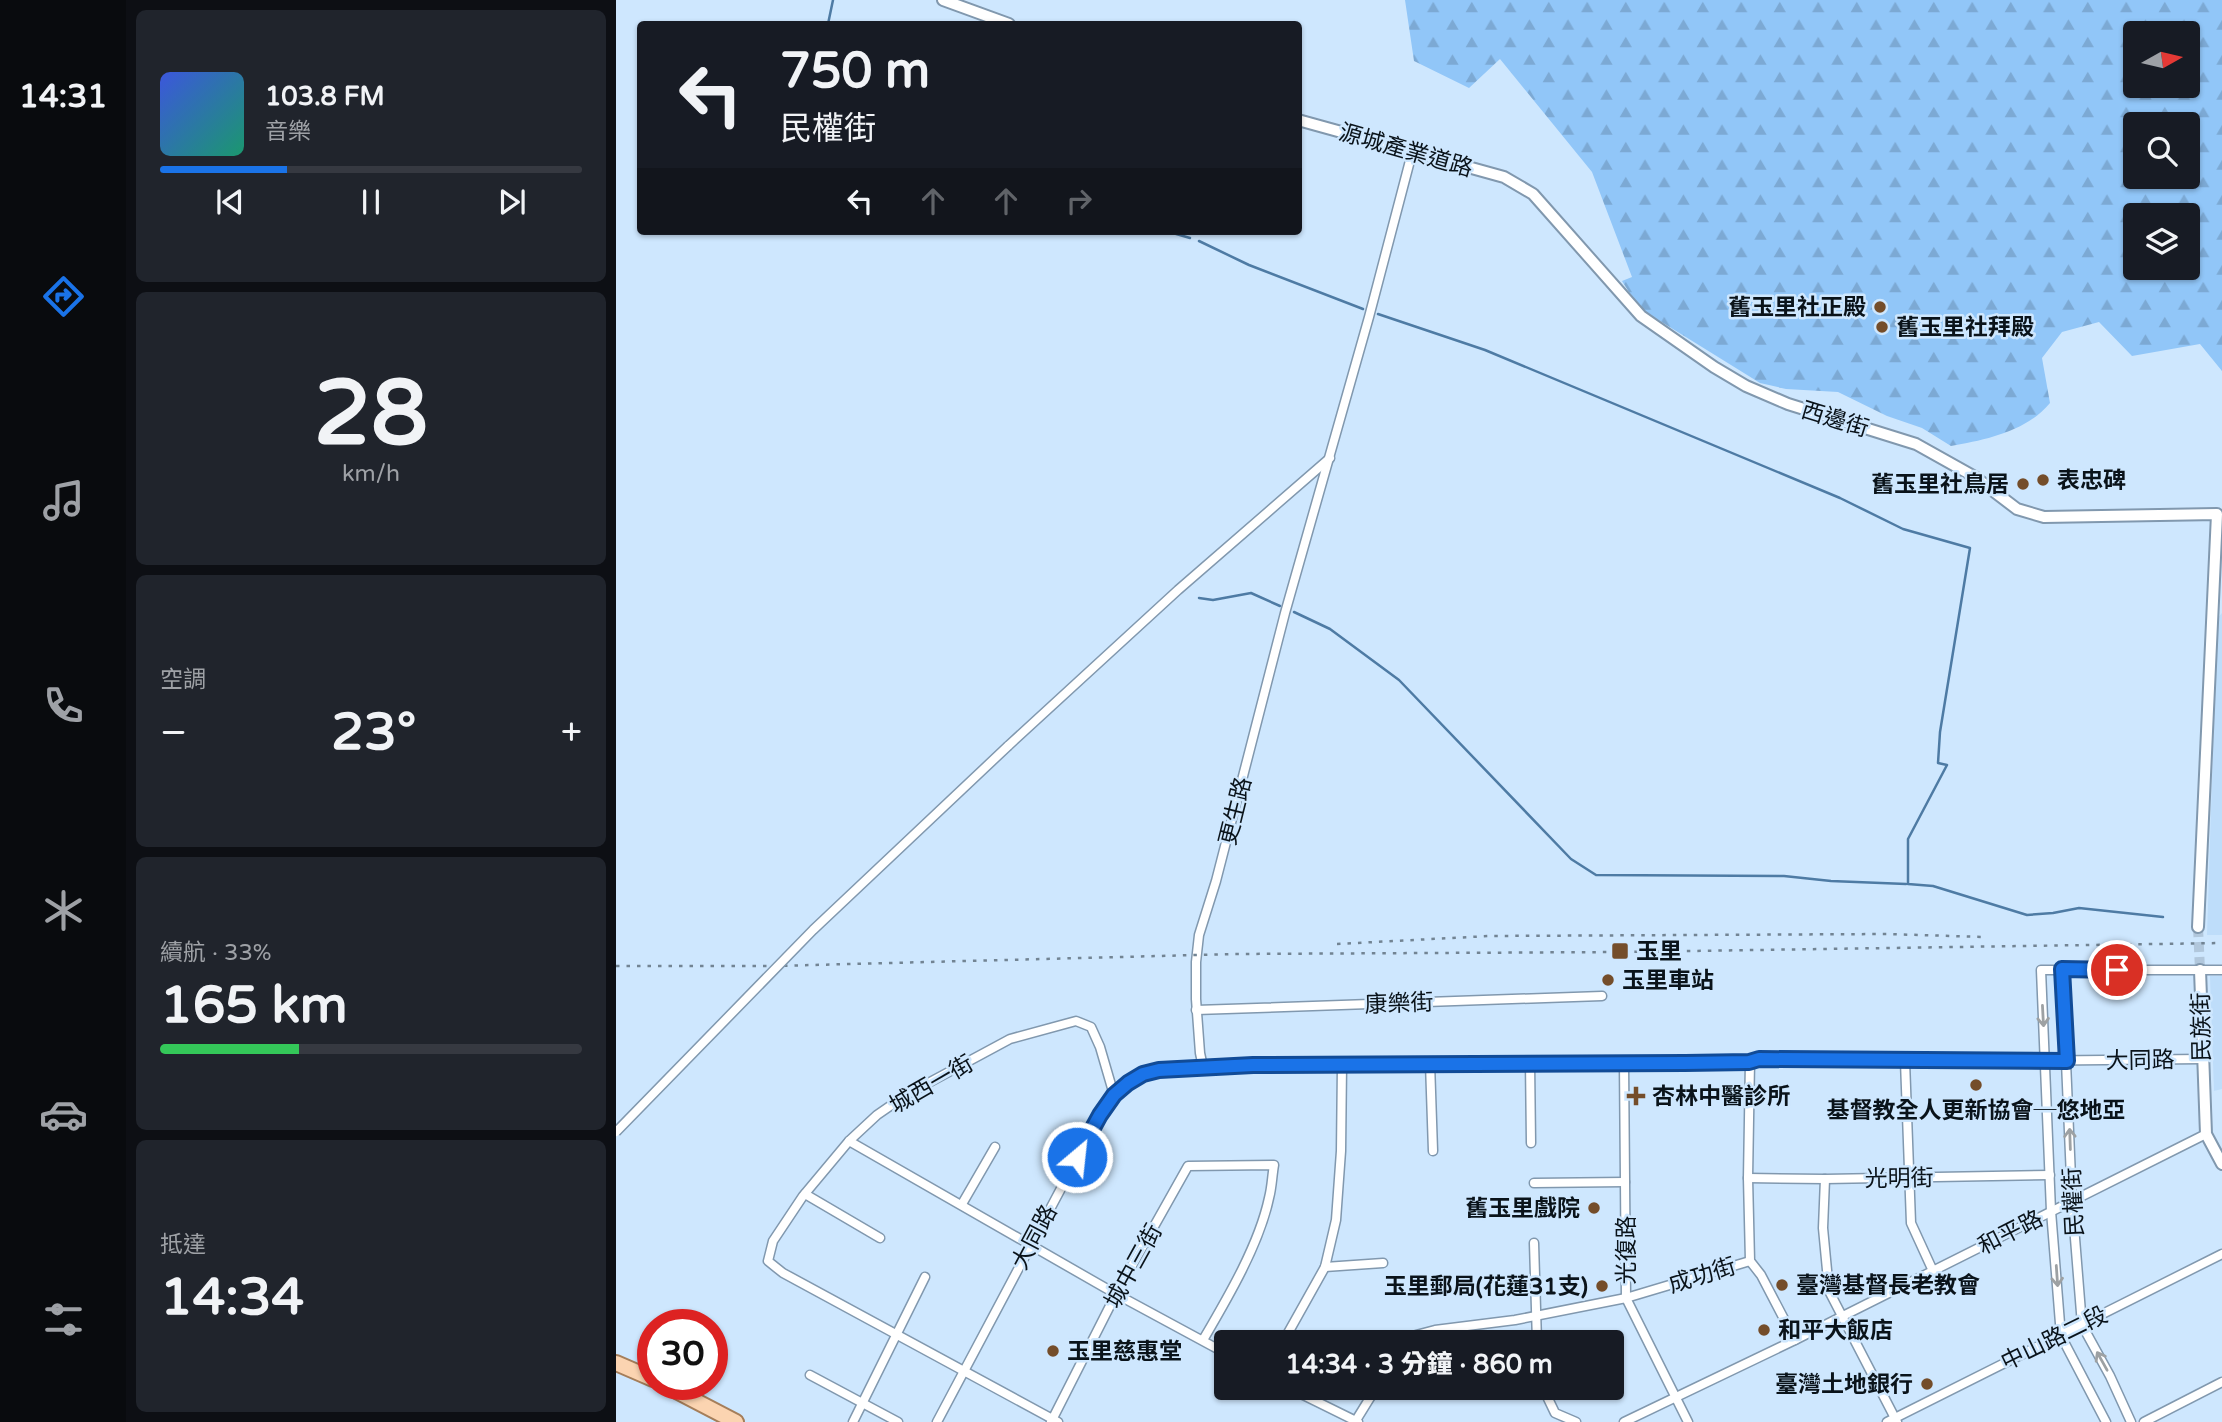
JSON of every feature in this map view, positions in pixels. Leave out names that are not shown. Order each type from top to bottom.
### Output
[{"type":"main road","points":[[616,1363],[637,1372]]},
{"type":"main road","points":[[693,1400],[734,1422]]},
{"type":"street","points":[[943,0],[1001,21]]},
{"type":"street","name":"源城產業道路","points":[[1302,121],[1504,177],[1513,183]]},
{"type":"street","name":"更生路","points":[[1203,1067],[1196,1010],[1199,935],[1216,881],[1301,557],[1412,153]]},
{"type":"street","name":"西邊街","points":[[1513,183],[1532,194],[1641,316],[1746,386],[1815,414],[1916,444],[1975,477],[2017,509],[2033,515],[2217,514],[2198,927]]},
{"type":"street","points":[[616,1132],[813,930],[1178,590],[1330,458]]},
{"type":"street","points":[[2062,969],[2222,970]]},
{"type":"street","name":"民權街","points":[[2106,1422],[2061,1336],[2050,1175],[2041,970],[2062,969],[2072,1200],[2082,1325],[2131,1422]]},
{"type":"street","name":"民族街","points":[[2200,970],[2206,1134],[2222,1164]]},
{"type":"street","name":"康樂街","points":[[1196,1010],[1602,996]]},
{"type":"street","name":"城西一街","points":[[895,1335],[783,1273],[768,1261],[773,1241],[805,1194],[849,1141],[877,1115],[906,1096],[1010,1039],[1076,1021],[1091,1027],[1100,1047],[1114,1095]]},
{"type":"street","name":"大同路","points":[[937,1422],[1100,1115],[1114,1095],[1143,1074],[1159,1070],[1203,1067],[1430,1063],[1749,1062],[1759,1059],[2202,1059]]},
{"type":"street","points":[[1905,1061],[1910,1223],[1933,1271]]},
{"type":"street","points":[[1530,1062],[1531,1143]]},
{"type":"street","points":[[1749,1062],[1750,1261],[1796,1340]]},
{"type":"street","points":[[1430,1063],[1433,1151]]},
{"type":"street","name":"光復路","points":[[1624,1063],[1626,1298],[1688,1422]]},
{"type":"street","points":[[1290,1330],[1325,1267],[1336,1220],[1341,1151],[1342,1065]]},
{"type":"street","name":"和平路","points":[[1624,1422],[1796,1340],[2206,1134]]},
{"type":"street","points":[[849,1141],[1116,1294],[1214,1346]]},
{"type":"street","points":[[962,1204],[995,1147]]},
{"type":"street","name":"城中三街","points":[[1054,1421],[1116,1294],[1188,1166],[1274,1166],[1269,1199],[1243,1266],[1203,1340]]},
{"type":"street","name":"光明街","points":[[1748,1178],[2050,1175]]},
{"type":"street","points":[[1825,1179],[1824,1228],[1829,1291],[1871,1369],[1893,1421]]},
{"type":"street","points":[[1534,1183],[1625,1182]]},
{"type":"street","points":[[805,1194],[880,1238]]},
{"type":"street","points":[[1534,1243],[1536,1330]]},
{"type":"street","name":"中山路二段","points":[[1893,1421],[2222,1254]]},
{"type":"street","name":"成功街","points":[[1435,1330],[1535,1316],[1626,1298],[1750,1261]]},
{"type":"street","points":[[1325,1267],[1382,1263]]},
{"type":"street","points":[[853,1422],[925,1277]]},
{"type":"street","points":[[895,1335],[1054,1421]]},
{"type":"street","points":[[810,1375],[898,1422]]},
{"type":"street","points":[[2144,1422],[2222,1382]]},
{"type":"street","points":[[1313,1400],[1356,1422],[1369,1400]]},
{"type":"street","points":[[1549,1400],[1555,1413],[1576,1422]]},
{"type":"shaded area","points":[[2222,613],[2222,935],[2207,935],[2217,619]]},
{"type":"shaded area","points":[[2210,976],[2222,976],[2222,1089],[2214,1091]]},
{"type":"green space","points":[[1405,0],[2222,0],[2222,371],[2200,344],[2132,356],[2099,322],[2062,332],[2042,358],[2050,403],[2041,413],[2005,433],[1951,446],[1922,428],[1887,416],[1838,392],[1786,389],[1760,383],[1639,308],[1622,281],[1632,277],[1592,172],[1500,59],[1469,88],[1414,61]]},
{"type":"waterway","points":[[829,21],[833,0]]},
{"type":"waterway","points":[[1180,235],[1190,238]]},
{"type":"waterway","points":[[1199,241],[1249,265],[1363,309]]},
{"type":"waterway","points":[[1378,314],[1485,350],[1840,498],[1903,529],[1970,548],[1940,732],[1938,763],[1947,765],[1908,839],[1908,884],[1933,886],[2027,915],[2079,908],[2163,917]]},
{"type":"waterway","points":[[1199,598],[1213,600],[1251,593],[1280,606]]},
{"type":"waterway","points":[[1294,612],[1330,629],[1399,680],[1571,859],[1596,875],[1784,876],[1906,884]]},
{"type":"tunnel","points":[[2198,927],[2200,970]]},
{"type":"railway","points":[[1337,944],[1489,936],[1887,934],[1984,937]]},
{"type":"railway","points":[[616,966],[774,966],[1235,954],[1623,952],[2222,943]]},
{"type":"place","name":"舊玉里社正殿","points":[[1880,307]]},
{"type":"place","name":"舊玉里社拜殿","points":[[1882,327]]},
{"type":"place","name":"表忠碑","points":[[2043,480]]},
{"type":"place","name":"舊玉里社鳥居","points":[[2023,484]]},
{"type":"place","name":"玉里","points":[[1620,951]]},
{"type":"place","name":"玉里車站","points":[[1608,980]]},
{"type":"place","name":"基督教全人更新協會─悠地亞","points":[[1976,1085]]},
{"type":"place","name":"杏林中醫診所","points":[[1636,1096]]},
{"type":"place","name":"舊玉里戲院","points":[[1594,1208]]},
{"type":"place","name":"臺灣基督長老教會","points":[[1782,1285]]},
{"type":"place","name":"玉里郵局(花蓮31支)","points":[[1602,1286]]},
{"type":"place","name":"和平大飯店","points":[[1764,1330]]},
{"type":"place","name":"玉里慈惠堂","points":[[1053,1351]]},
{"type":"place","name":"臺灣土地銀行","points":[[1927,1384]]},
{"type":"route","points":[[1077,1157],[1114,1095],[1143,1074],[1159,1070],[1253,1065],[1530,1062],[1602,1064],[1749,1062],[1759,1059],[2067,1061],[2062,969],[2117,970]]}]
